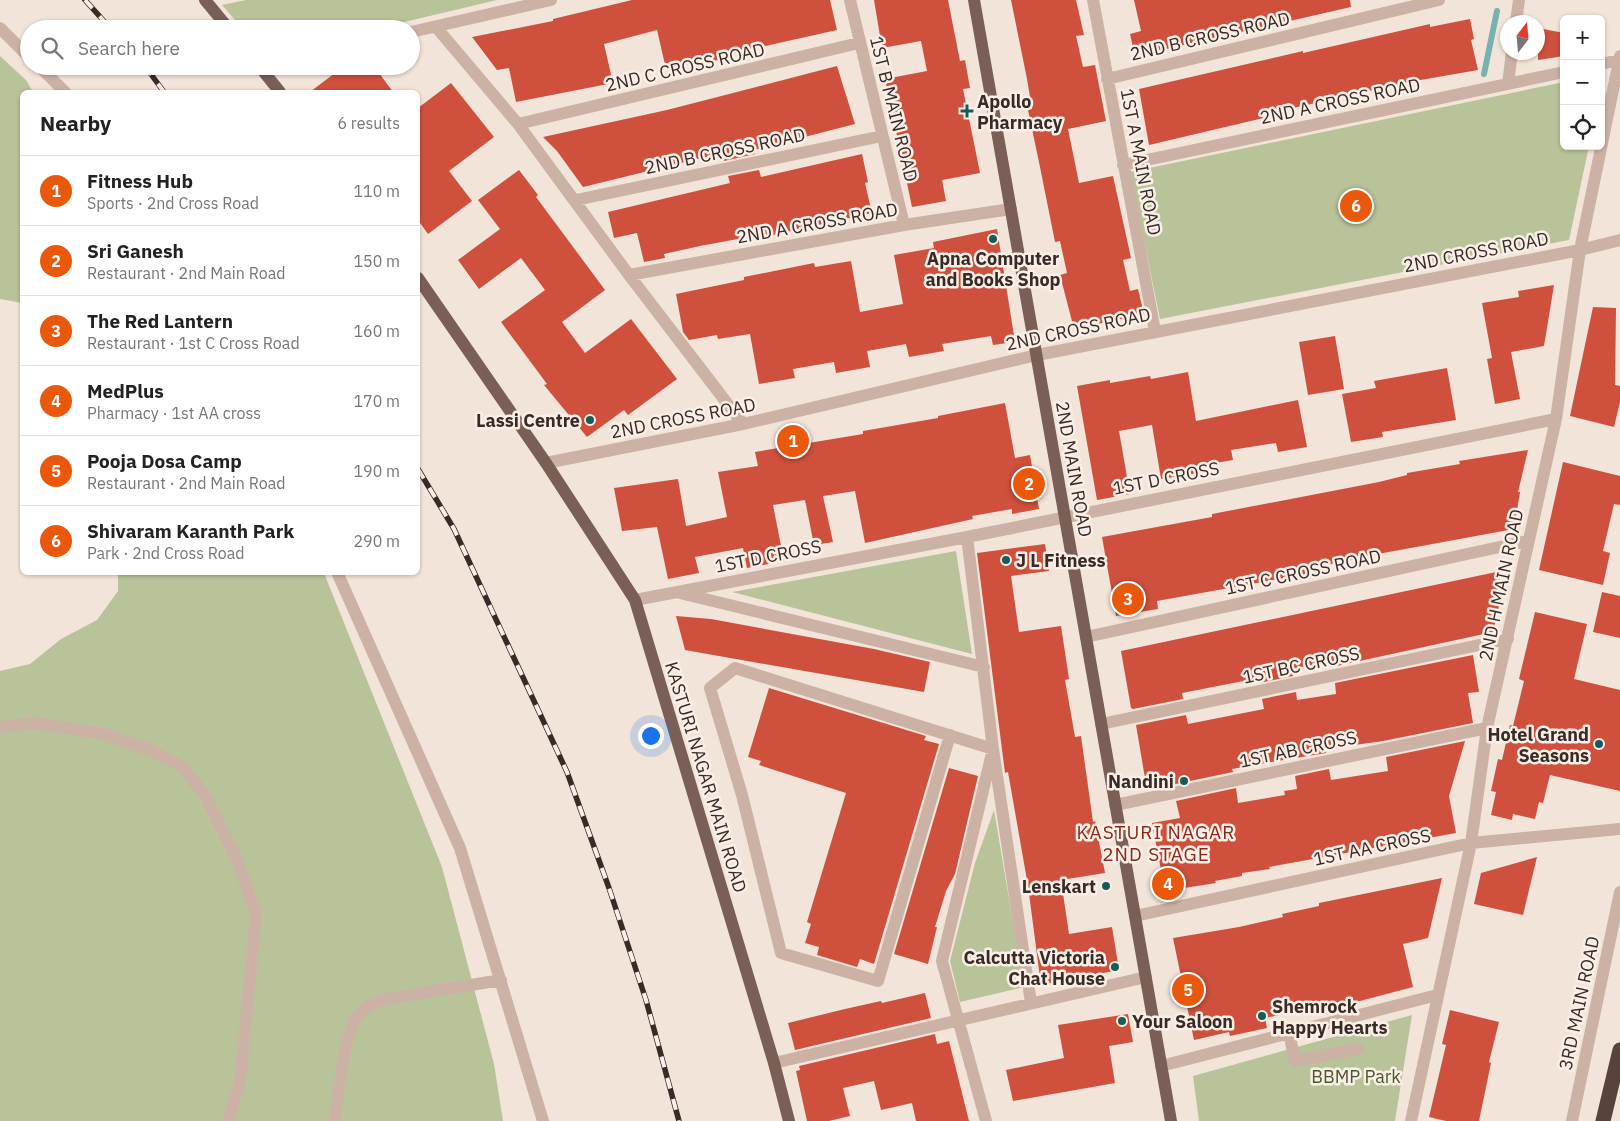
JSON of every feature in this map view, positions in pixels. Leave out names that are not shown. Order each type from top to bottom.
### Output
[{"type":"highway","points":[[1603,1121],[1620,1050]]},
{"type":"main road","points":[[206,0],[222,20]]},
{"type":"main road","name":"2ND MAIN ROAD","points":[[974,0],[1171,1121]]},
{"type":"main road","points":[[268,75],[279,90]]},
{"type":"main road","name":"KASTURI NAGAR MAIN ROAD","points":[[420,281],[546,463],[634,600],[774,1063],[789,1121]]},
{"type":"street","points":[[420,30],[550,0]]},
{"type":"street","name":"1ST B MAIN ROAD","points":[[850,0],[904,225]]},
{"type":"street","name":"1ST A MAIN ROAD","points":[[1093,0],[1155,331]]},
{"type":"street","name":"2ND B CROSS ROAD","points":[[1107,79],[1439,0]]},
{"type":"street","points":[[1517,15],[1520,0]]},
{"type":"street","points":[[436,27],[518,124],[576,200],[629,275],[743,424]]},
{"type":"street","points":[[0,28],[20,47]]},
{"type":"street","name":"2ND C CROSS ROAD","points":[[518,124],[859,43]]},
{"type":"street","points":[[1605,63],[1620,58]]},
{"type":"street","name":"2ND H MAIN ROAD","points":[[1411,1121],[1471,843],[1487,728],[1556,419],[1580,250],[1620,58]]},
{"type":"street","points":[[1508,84],[1511,60]]},
{"type":"street","name":"2ND A CROSS ROAD","points":[[1123,165],[1560,73]]},
{"type":"street","points":[[48,75],[63,90]]},
{"type":"street","name":"2ND B CROSS ROAD","points":[[576,200],[882,136]]},
{"type":"street","name":"2ND A CROSS ROAD","points":[[629,275],[904,225],[1011,209]]},
{"type":"street","name":"2ND CROSS ROAD","points":[[546,463],[743,424],[1037,355],[1580,250],[1620,240]]},
{"type":"street","name":"1ST D CROSS","points":[[634,600],[967,537],[1556,419]]},
{"type":"street","points":[[967,537],[993,749],[1031,1003]]},
{"type":"street","name":"1ST C CROSS ROAD","points":[[1086,637],[1527,542]]},
{"type":"street","points":[[339,575],[460,848],[543,1121]]},
{"type":"street","points":[[675,592],[984,667]]},
{"type":"street","name":"1ST BC CROSS","points":[[1101,724],[1508,639]]},
{"type":"street","points":[[950,735],[878,981],[781,953],[742,794],[710,688],[735,668],[950,735],[993,749]]},
{"type":"street","points":[[0,727],[35,723],[102,734],[150,750],[181,766],[204,794],[237,860],[256,914],[240,1082],[228,1121]]},
{"type":"street","name":"1ST AB CROSS","points":[[1115,805],[1487,728]]},
{"type":"street","points":[[986,1121],[942,962],[993,749]]},
{"type":"street","name":"1ST AA CROSS","points":[[1135,916],[1471,843],[1620,829]]},
{"type":"street","name":"3RD MAIN ROAD","points":[[1572,1121],[1620,892]]},
{"type":"street","points":[[774,1063],[1146,977]]},
{"type":"street","points":[[334,1121],[350,1035],[357,1017],[367,1006],[381,1000],[501,980]]},
{"type":"street","points":[[1161,1066],[1437,995]]},
{"type":"street","points":[[1289,1033],[1295,1061],[1358,1048]]},
{"type":"green space","points":[[246,0],[497,0],[413,20],[235,20],[222,5]]},
{"type":"green space","points":[[0,56],[26,80],[32,90],[20,90],[20,303],[0,299]]},
{"type":"green space","points":[[1560,83],[1560,150],[1588,150],[1569,240],[1160,319],[1130,172]]},
{"type":"green space","points":[[956,551],[972,654],[732,592]]},
{"type":"green space","points":[[118,575],[325,575],[442,867],[494,1064],[503,1121],[0,1121],[0,671],[30,664],[61,639],[97,620],[118,591]]},
{"type":"green space","points":[[994,810],[1024,987],[960,1002],[950,961],[975,863]]},
{"type":"green space","name":"BBMP Park","points":[[1412,1015],[1395,1121],[1199,1121],[1193,1076]]},
{"type":"building","points":[[632,0],[830,0],[837,30],[721,56],[722,59],[697,65],[697,62],[666,69],[657,30],[604,44],[613,83],[516,102],[509,68],[497,70],[472,37],[553,21],[553,19]]},
{"type":"building","points":[[874,0],[948,0],[960,61],[965,60],[970,88],[963,89],[980,173],[942,180],[946,201],[912,207],[885,79],[927,71],[921,41],[882,48]]},
{"type":"building","points":[[1011,0],[1076,0],[1084,35],[1076,36],[1083,67],[1095,65],[1106,121],[1068,129],[1079,183],[1113,176],[1131,258],[1123,260],[1130,291],[1138,289],[1144,314],[1074,329],[1060,275],[1067,273],[1060,241],[1055,242],[1028,110],[1032,109]]},
{"type":"building","points":[[1134,0],[1350,0],[1351,7],[1135,56],[1130,34],[1141,31]]},
{"type":"building","points":[[1470,19],[1474,39],[1471,40],[1478,70],[1409,82],[1280,111],[1280,114],[1149,145],[1139,89],[1430,24],[1430,27]]},
{"type":"building","points":[[1545,29],[1560,32],[1560,57],[1545,59]]},
{"type":"building","points":[[837,66],[855,124],[754,150],[755,154],[724,161],[722,153],[583,187],[557,151],[543,137],[667,110]]},
{"type":"building","points":[[332,75],[381,75],[392,90],[313,90]]},
{"type":"building","points":[[451,83],[494,137],[449,171],[472,201],[428,234],[420,223],[420,106]]},
{"type":"building","points":[[862,154],[868,182],[865,183],[872,213],[755,239],[754,236],[700,246],[664,254],[665,258],[644,262],[637,233],[614,238],[608,212],[730,183],[728,176],[759,170],[761,177]]},
{"type":"building","points":[[519,170],[538,195],[536,197],[605,290],[562,322],[585,353],[631,319],[677,379],[628,415],[624,410],[587,437],[544,385],[547,384],[501,322],[545,290],[521,258],[479,289],[458,260],[500,229],[478,200]]},
{"type":"building","points":[[997,229],[1015,342],[993,345],[991,336],[942,344],[944,351],[909,357],[906,344],[867,351],[870,367],[836,373],[834,362],[793,369],[795,378],[759,384],[750,334],[718,339],[717,335],[689,340],[683,332],[676,294],[744,280],[744,277],[814,263],[815,267],[851,261],[860,312],[903,304],[894,255],[934,248],[933,242]]},
{"type":"building","points":[[1554,285],[1544,346],[1511,352],[1520,399],[1495,404],[1487,359],[1492,358],[1482,303],[1519,297],[1518,291]]},
{"type":"building","points":[[1593,307],[1616,308],[1615,385],[1620,386],[1620,402],[1614,427],[1570,416]]},
{"type":"building","points":[[1335,336],[1344,389],[1308,395],[1299,342]]},
{"type":"building","points":[[1447,368],[1456,420],[1382,432],[1383,437],[1351,442],[1342,394],[1376,388],[1374,381]]},
{"type":"building","points":[[1188,372],[1196,421],[1298,400],[1307,447],[1278,452],[1276,443],[1231,450],[1233,460],[1198,466],[1199,473],[1161,479],[1152,425],[1119,431],[1130,494],[1097,500],[1077,386],[1110,380],[1110,383],[1150,376],[1151,379]]},
{"type":"building","points":[[1005,403],[1015,458],[1030,455],[1039,509],[1012,514],[1012,509],[972,516],[973,519],[865,543],[855,491],[823,496],[833,542],[814,545],[805,500],[773,505],[784,561],[747,568],[743,548],[695,557],[699,573],[668,579],[657,527],[622,531],[614,488],[678,479],[686,526],[727,517],[718,472],[758,466],[755,452],[863,434],[863,431],[938,418],[938,416]]},
{"type":"building","points":[[1528,450],[1518,492],[1520,492],[1514,529],[1326,565],[1327,568],[1301,575],[1157,601],[1158,609],[1116,616],[1102,537],[1212,517],[1212,514],[1379,482],[1407,475],[1407,473],[1460,464],[1459,461]]},
{"type":"building","points":[[1563,462],[1620,476],[1620,505],[1614,504],[1603,551],[1610,553],[1603,585],[1539,570]]},
{"type":"building","points":[[1045,544],[1049,571],[1011,576],[1019,632],[1061,626],[1069,679],[1065,680],[1075,737],[1081,736],[1093,822],[1095,821],[1105,873],[1061,880],[1069,934],[1112,927],[1119,970],[1041,985],[1028,886],[1008,772],[1005,773],[977,553]]},
{"type":"building","points":[[1501,571],[1495,602],[1500,602],[1493,632],[1332,667],[1331,661],[1291,669],[1293,676],[1259,683],[1259,678],[1182,693],[1183,699],[1131,708],[1121,651]]},
{"type":"building","points":[[1602,592],[1620,596],[1620,638],[1593,632]]},
{"type":"building","points":[[1535,612],[1587,624],[1574,679],[1620,690],[1620,791],[1550,775],[1543,803],[1539,802],[1535,819],[1513,814],[1512,820],[1491,815],[1496,792],[1491,791],[1498,759],[1502,760],[1510,725],[1513,726],[1524,681],[1519,679]]},
{"type":"building","points":[[676,616],[711,619],[874,649],[930,662],[924,692],[685,650]]},
{"type":"building","points":[[1473,655],[1479,692],[1468,693],[1473,723],[1383,741],[1326,749],[1326,753],[1232,769],[1233,772],[1147,790],[1136,725],[1186,715],[1188,724],[1264,709],[1262,699],[1296,692],[1297,700],[1336,694],[1335,683]]},
{"type":"building","points":[[769,688],[926,736],[924,740],[939,744],[874,964],[860,959],[857,967],[817,955],[819,947],[805,943],[811,924],[807,922],[846,793],[759,765],[761,761],[748,757]]},
{"type":"building","points":[[1465,741],[1449,796],[1456,833],[1269,867],[1270,869],[1242,873],[1242,876],[1215,881],[1216,883],[1165,891],[1152,823],[1180,818],[1176,801],[1236,788],[1238,803],[1285,795],[1284,791],[1297,789],[1295,776],[1329,769],[1331,780],[1388,771],[1386,757]]},
{"type":"building","points":[[949,768],[978,776],[955,874],[946,891],[935,927],[937,927],[928,964],[894,954]]},
{"type":"building","points":[[1537,857],[1523,915],[1474,904],[1481,873]]},
{"type":"building","points":[[1442,878],[1428,938],[1403,944],[1413,987],[1304,1014],[1303,1010],[1265,1018],[1267,1028],[1230,1036],[1229,1032],[1194,1040],[1173,938],[1239,927],[1283,917],[1282,914],[1319,906],[1319,903]]},
{"type":"building","points":[[925,993],[931,1018],[795,1050],[788,1023],[881,1001],[882,1003]]},
{"type":"building","points":[[1450,1010],[1499,1022],[1489,1062],[1491,1063],[1479,1121],[1446,1121],[1429,1117],[1446,1045],[1442,1044]]},
{"type":"building","points":[[1128,1014],[1133,1042],[1109,1046],[1115,1083],[1013,1101],[1006,1070],[1064,1058],[1058,1025]]},
{"type":"building","points":[[935,1034],[937,1044],[949,1041],[969,1121],[916,1121],[912,1103],[881,1110],[874,1081],[843,1088],[850,1116],[829,1121],[807,1121],[796,1071],[800,1070],[799,1066]]},
{"type":"waterway","points":[[1484,74],[1497,11]]},
{"type":"railway","points":[[85,0],[103,20]]},
{"type":"railway","points":[[152,75],[163,90]]},
{"type":"railway","points":[[420,472],[454,529],[567,772],[609,888],[646,1000],[679,1121]]},
{"type":"place","name":"Apollo Pharmacy","points":[[967,111]]},
{"type":"place","name":"Shivaram Karanth Park","points":[[1356,206]]},
{"type":"place","name":"Apna Computer and Books Shop","points":[[993,239]]},
{"type":"place","name":"Lassi Centre","points":[[590,420]]},
{"type":"place","name":"Fitness Hub","points":[[793,441]]},
{"type":"place","name":"Sri Ganesh","points":[[1029,484]]},
{"type":"place","name":"J L Fitness","points":[[1006,560]]},
{"type":"place","name":"The Red Lantern","points":[[1128,599]]},
{"type":"place","name":"Hotel Grand Seasons","points":[[1599,744]]},
{"type":"place","name":"Nandini","points":[[1184,781]]},
{"type":"place","name":"MedPlus","points":[[1168,884]]},
{"type":"place","name":"Lenskart","points":[[1106,886]]},
{"type":"place","name":"Calcutta Victoria Chat House","points":[[1115,967]]},
{"type":"place","name":"Pooja Dosa Camp","points":[[1188,990]]},
{"type":"place","name":"Shemrock Happy Hearts","points":[[1262,1016]]},
{"type":"place","name":"Your Saloon","points":[[1122,1021]]},
{"type":"district","name":"KASTURI NAGAR 2ND STAGE","points":[[1156,843]]}]
